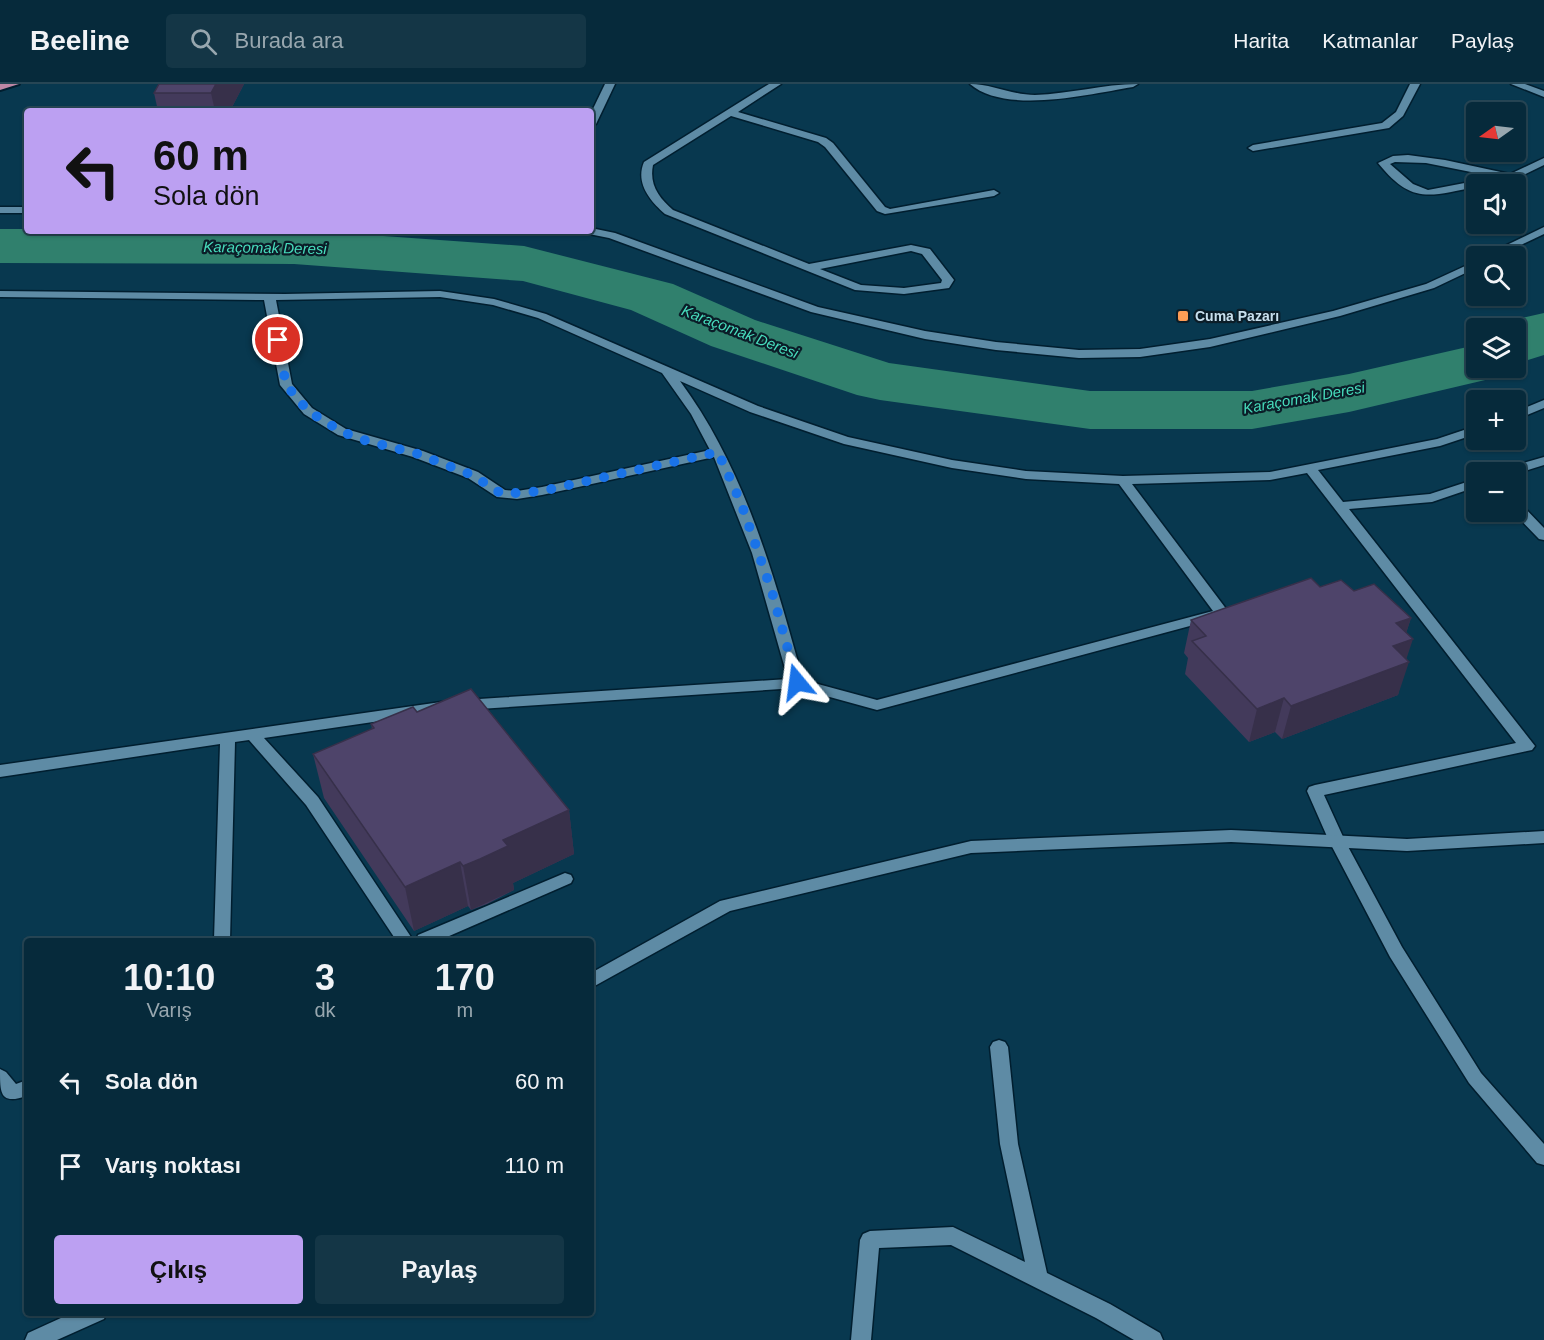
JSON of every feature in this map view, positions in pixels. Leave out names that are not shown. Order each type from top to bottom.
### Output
[{"type":"highway","points":[[0,87],[14,84]]},
{"type":"street","points":[[594,117],[610,84]]},
{"type":"street","points":[[776,84],[648,164],[645,173],[654,199],[669,212],[848,285],[877,291],[904,291],[945,286],[948,280],[926,251],[911,248],[805,267]]},
{"type":"street","points":[[975,84],[999,95],[1031,99],[1133,84]]},
{"type":"street","points":[[1253,148],[1385,126],[1395,121],[1400,114],[1415,84]]},
{"type":"street","points":[[1516,84],[1544,94]]},
{"type":"street","points":[[730,113],[822,140],[829,145],[881,209],[889,212],[994,193]]},
{"type":"street","points":[[1388,160],[1425,160],[1511,177],[1421,192],[1407,186],[1383,164],[1388,160]]},
{"type":"street","points":[[1517,174],[1544,161]]},
{"type":"street","points":[[0,210],[24,210]]},
{"type":"street","points":[[1511,246],[1544,230]]},
{"type":"street","points":[[594,232],[611,235],[815,310],[926,334],[996,346],[1079,354],[1140,353],[1233,338],[1336,314],[1430,286],[1466,269]]},
{"type":"street","points":[[0,294],[269,296],[440,294],[494,302],[542,316],[754,409],[844,440],[952,464],[1005,472],[1123,480],[1270,476],[1440,442],[1466,433]]},
{"type":"street","points":[[269,296],[286,385],[308,411],[342,432],[418,454],[472,475],[502,494],[542,491],[718,452]]},
{"type":"street","points":[[668,373],[705,427],[741,503],[772,592],[797,682]]},
{"type":"street","points":[[1526,411],[1544,404]]},
{"type":"street","points":[[1526,466],[1544,461]]},
{"type":"street","points":[[1310,468],[1527,746],[1315,791],[1337,841],[1396,952],[1475,1078],[1544,1157]]},
{"type":"street","points":[[0,771],[448,706],[797,682],[878,705],[1222,613],[1123,480]]},
{"type":"street","points":[[1339,506],[1432,498],[1466,486]]},
{"type":"street","points":[[1526,517],[1544,536]]},
{"type":"street","points":[[252,734],[312,801],[404,938]]},
{"type":"street","points":[[222,938],[228,737]]},
{"type":"street","points":[[594,979],[726,906],[971,846],[1231,836],[1407,845],[1544,837]]},
{"type":"street","points":[[429,938],[564,879]]},
{"type":"street","points":[[999,1047],[1009,1144],[1038,1278]]},
{"type":"street","points":[[0,1077],[12,1093],[24,1089]]},
{"type":"street","points":[[861,1340],[870,1240],[953,1236],[1103,1311],[1153,1340]]},
{"type":"street","points":[[35,1340],[88,1316]]},
{"type":"building","points":[[159,84],[216,84],[211,93],[154,93]]},
{"type":"building","points":[[1311,578],[1320,587],[1341,580],[1354,591],[1374,584],[1411,618],[1396,623],[1413,639],[1393,646],[1409,662],[1291,706],[1284,698],[1257,709],[1192,641],[1206,636],[1191,620]]},
{"type":"building","points":[[471,689],[569,810],[503,840],[508,846],[463,866],[460,862],[405,887],[313,754],[374,728],[371,724],[413,707],[417,712]]},
{"type":"waterway","name":"Karaçomak Deresi","points":[[0,246],[294,247],[524,264],[652,297],[733,333],[880,381],[1090,410],[1252,410],[1349,393],[1466,366]]},
{"type":"waterway","name":"Karaçomak Deresi","points":[[1526,340],[1544,331]]},
{"type":"place","name":"Cuma Pazarı","points":[[1183,316]]},
{"type":"route","points":[[278,340],[286,385],[308,411],[342,432],[418,454],[472,475],[502,494],[517,495],[542,491],[718,452],[741,503],[772,592],[797,682]]}]
